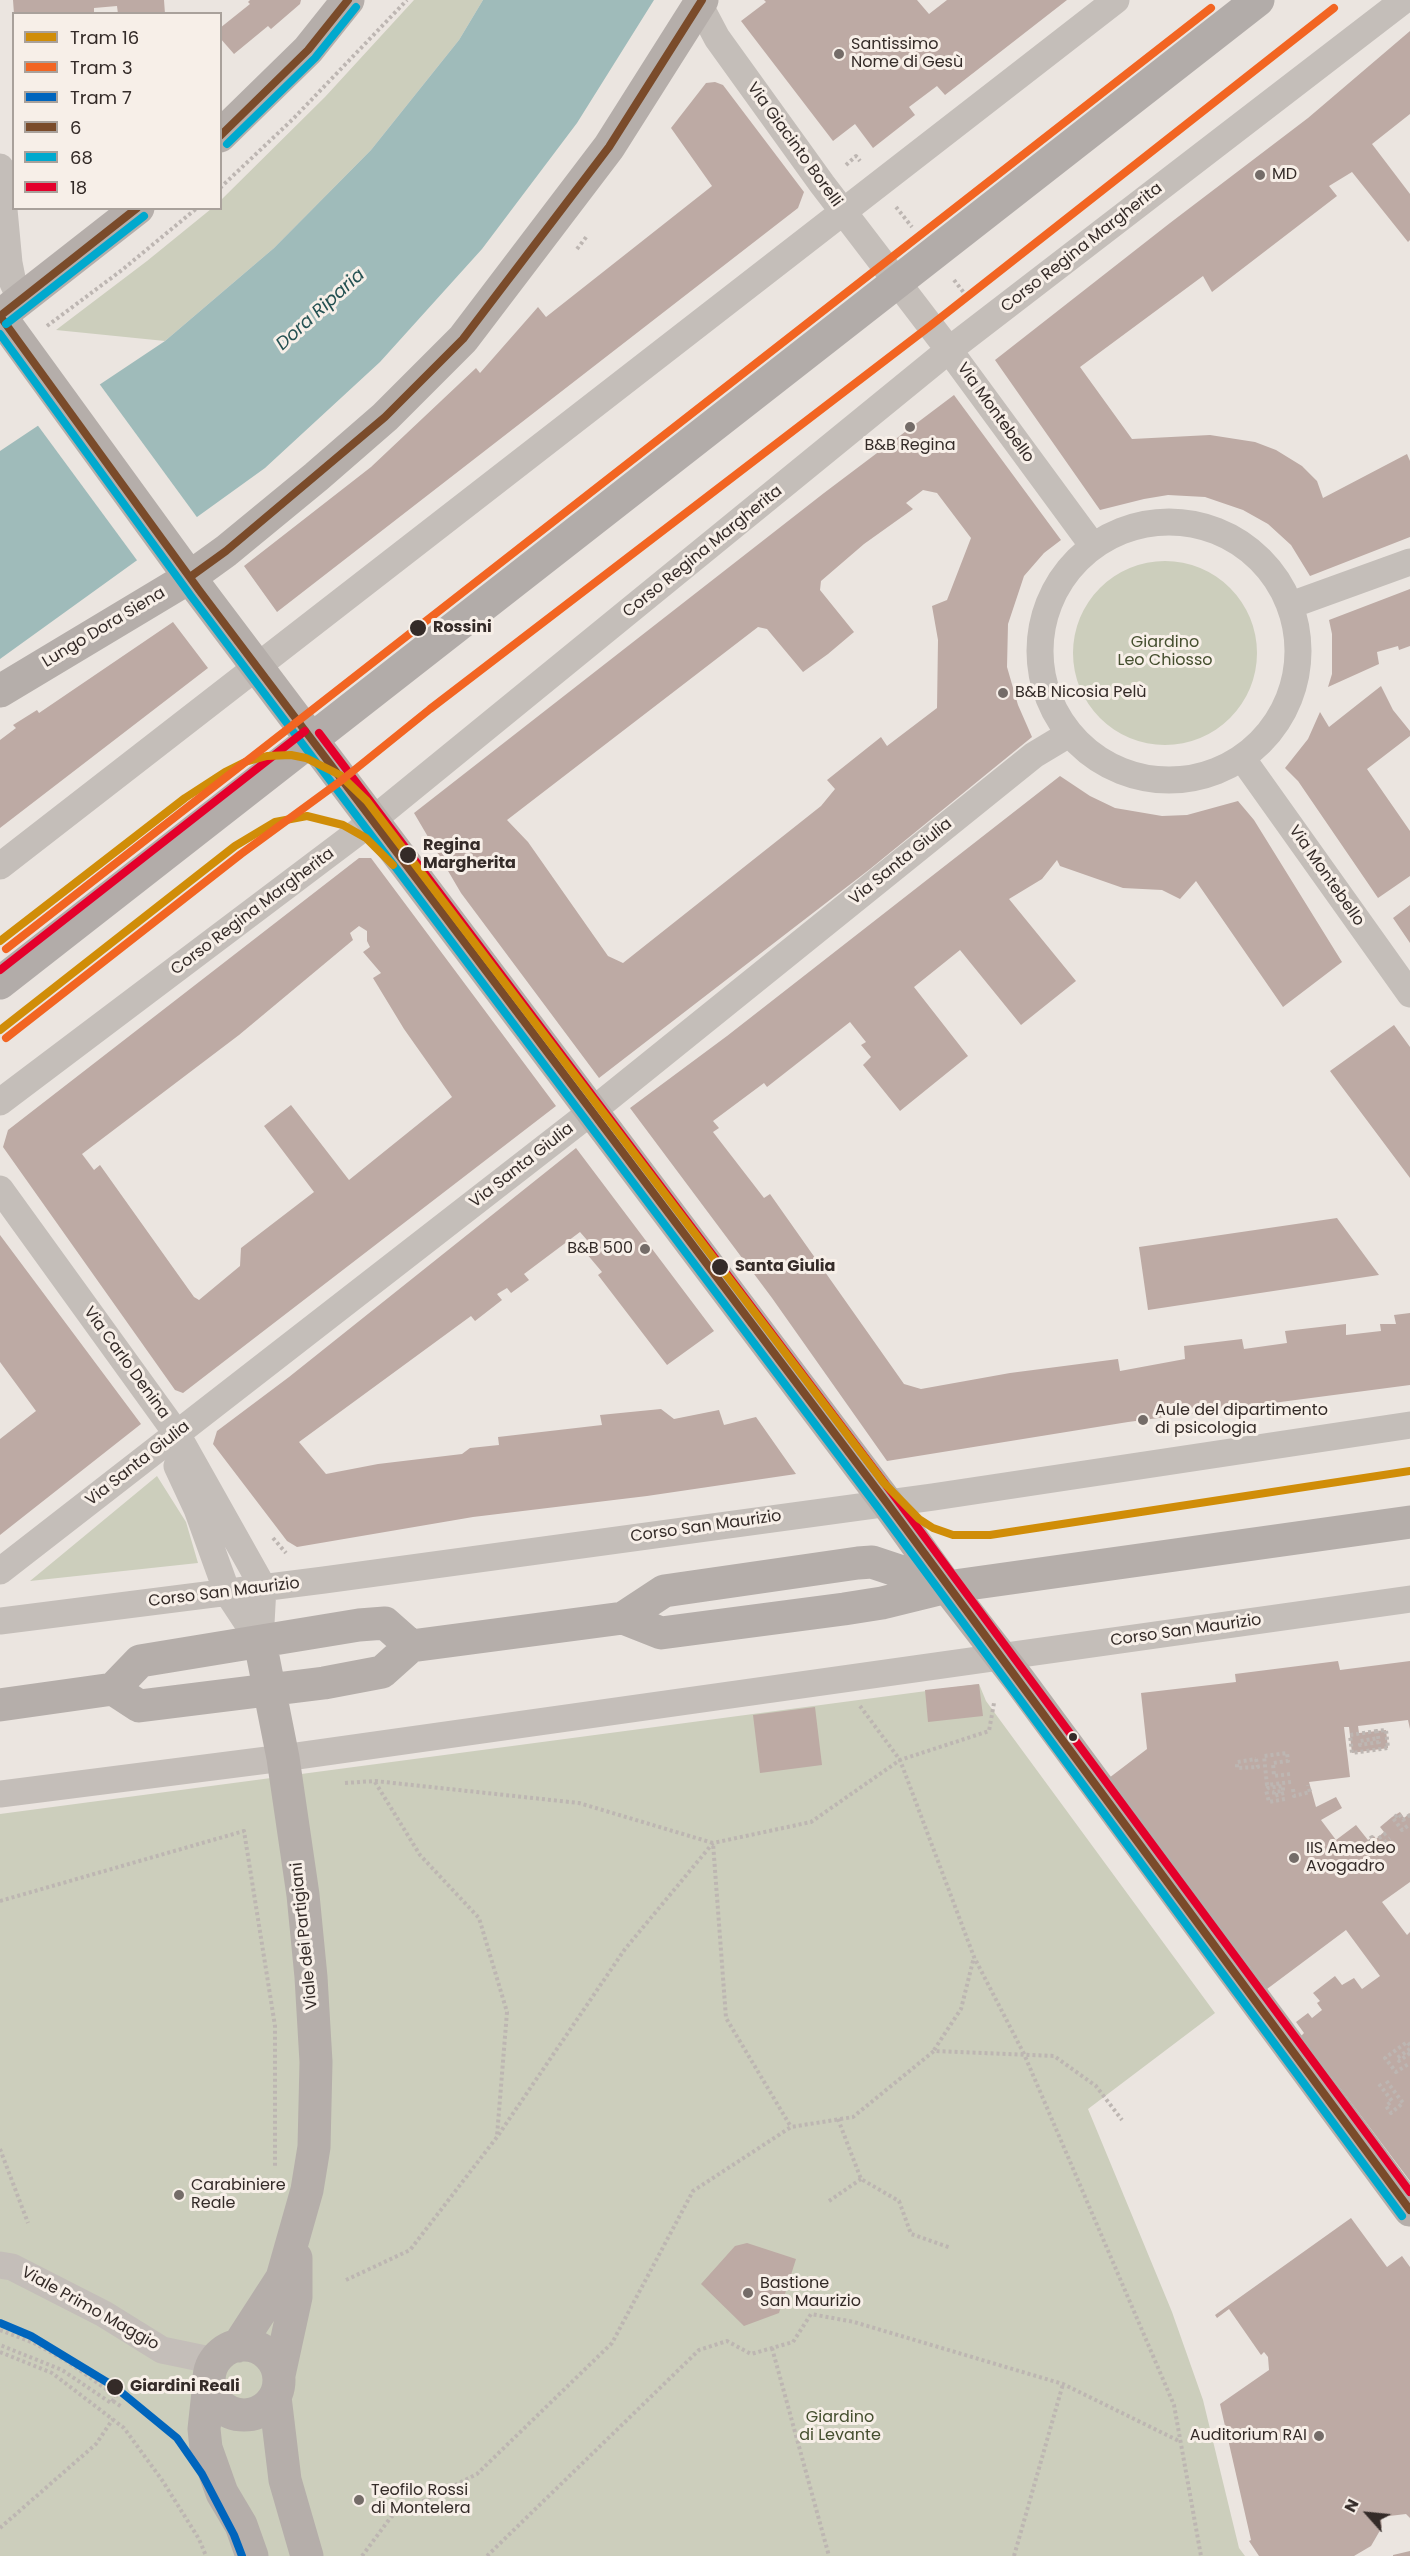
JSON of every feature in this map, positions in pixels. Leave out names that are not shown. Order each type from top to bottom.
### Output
[{"type":"main road","points":[[0,983],[1258,0]]},
{"type":"street","points":[[222,134],[308,50],[348,0]]},
{"type":"street","points":[[0,866],[1116,0]]},
{"type":"street","name":"Corso Regina Margherita","points":[[0,1102],[372,821],[949,350],[1404,0]]},
{"type":"street","name":"Via Giacinto Borelli","points":[[701,2],[717,38],[895,282]]},
{"type":"street","name":"Lungo Dora Siena","points":[[0,691],[181,566],[226,551],[385,417],[463,339],[609,147],[701,2]]},
{"type":"street","points":[[0,167],[13,283],[5,312],[20,345],[181,566],[887,1503],[1410,2210]]},
{"type":"street","points":[[5,312],[135,210]]},
{"type":"street","name":"Via Montebello","points":[[895,282],[949,350],[1093,546]]},
{"type":"street","points":[[1166,521],[1204,526],[1239,542],[1268,568],[1291,605],[1296,631],[1298,663],[1291,694],[1277,722],[1263,740],[1242,758],[1226,767],[1192,779],[1157,780],[1122,772],[1091,755],[1069,734],[1043,680],[1041,632],[1050,599],[1068,570],[1093,546],[1128,528],[1166,521]]},
{"type":"street","points":[[1291,605],[1410,562]]},
{"type":"street","name":"Via Santa Giulia","points":[[0,1571],[591,1112],[1025,763],[1069,734]]},
{"type":"street","name":"Via Montebello","points":[[1242,758],[1410,994]]},
{"type":"street","name":"Via Carlo Denina","points":[[0,1189],[171,1439],[263,1587]]},
{"type":"street","name":"Corso San Maurizio","points":[[0,1621],[887,1503],[1410,1425]]},
{"type":"street","name":"Via Carlo Denina","points":[[171,1439],[182,1476],[197,1509],[226,1592],[260,1641]]},
{"type":"street","points":[[622,1617],[661,1633],[872,1605],[947,1587],[1410,1522]]},
{"type":"street","points":[[113,1689],[139,1706],[381,1672],[411,1646],[622,1617],[664,1591],[872,1562],[947,1587]]},
{"type":"street","points":[[260,1641],[263,1587]]},
{"type":"street","name":"Corso San Maurizio","points":[[0,1794],[283,1758],[1410,1599]]},
{"type":"street","points":[[0,1705],[113,1689],[140,1661],[385,1623],[411,1646]]},
{"type":"street","name":"Viale dei Partigiani","points":[[221,2363],[282,2278],[307,2190],[314,2147],[316,2062],[303,1895],[283,1758],[260,1641]]},
{"type":"street","name":"Viale dei Partigiani","points":[[277,2386],[296,2296],[296,2232]]},
{"type":"street","name":"Viale Primo Maggio","points":[[0,2265],[12,2267],[104,2314],[162,2350],[221,2363]]},
{"type":"street","points":[[252,2556],[241,2525],[222,2493],[206,2448],[204,2422],[221,2363],[249,2345],[269,2355],[277,2386],[285,2480],[307,2556]]},
{"type":"street","points":[[221,2363],[218,2404],[237,2415],[260,2412],[277,2386]]},
{"type":"path","points":[[222,186],[293,119],[406,0]]},
{"type":"path","points":[[51,323],[194,210]]},
{"type":"path","points":[[854,1698],[900,1760],[974,1958],[1024,2054],[1174,2405],[1201,2556]]},
{"type":"path","points":[[334,1784],[375,1781],[579,1803],[713,1843],[811,1822],[900,1760],[989,1731],[995,1701]]},
{"type":"path","points":[[1377,1731],[1350,1735],[1352,1753],[1388,1748],[1386,1730],[1377,1731],[1379,1742],[1360,1744],[1360,1741],[1378,1738]]},
{"type":"path","points":[[1290,1774],[1274,1776],[1273,1763],[1288,1761],[1287,1753],[1264,1756],[1267,1785],[1291,1782]]},
{"type":"path","points":[[1256,1759],[1258,1767],[1237,1768],[1237,1762],[1256,1759]]},
{"type":"path","points":[[375,1781],[420,1855],[479,1918],[507,2012],[497,2137]]},
{"type":"path","points":[[1282,1785],[1283,1791],[1274,1792],[1274,1796],[1284,1796],[1269,1802],[1266,1790],[1282,1785]]},
{"type":"path","points":[[1293,1789],[1294,1796],[1310,1792],[1308,1785]]},
{"type":"path","points":[[1410,1815],[1403,1820],[1399,1814],[1393,1818],[1402,1830],[1410,1824]]},
{"type":"path","points":[[0,1901],[244,1831],[274,2026],[274,2169]]},
{"type":"path","points":[[1386,1833],[1375,1841],[1372,1838],[1368,1840],[1375,1850],[1390,1838]]},
{"type":"path","points":[[713,1843],[726,2018],[791,2127]]},
{"type":"path","points":[[346,2280],[410,2250],[497,2137],[625,1949],[713,1843]]},
{"type":"path","points":[[362,2556],[391,2517],[477,2474],[612,2343],[693,2191],[791,2127],[853,2116],[934,2051],[961,2009],[974,1958]]},
{"type":"path","points":[[1410,2049],[1407,2042],[1385,2058],[1396,2072],[1410,2062]]},
{"type":"path","points":[[934,2051],[1054,2056],[1096,2086],[1122,2120]]},
{"type":"path","points":[[1379,2084],[1392,2101],[1386,2106],[1391,2113],[1403,2103],[1385,2079]]},
{"type":"path","points":[[838,2119],[861,2179],[899,2201],[911,2234],[951,2248]]},
{"type":"path","points":[[0,2149],[28,2223]]},
{"type":"path","points":[[829,2201],[861,2179]]},
{"type":"path","points":[[487,2556],[699,2350],[727,2341],[751,2354],[794,2342],[811,2314],[854,2322],[1063,2384],[1180,2441]]},
{"type":"path","points":[[0,2330],[34,2343],[68,2362],[116,2396],[113,2401]]},
{"type":"path","points":[[0,2345],[62,2370],[111,2403],[113,2401],[122,2407]]},
{"type":"path","points":[[772,2348],[829,2556]]},
{"type":"path","points":[[0,2352],[52,2373],[124,2428],[162,2480],[199,2539],[206,2556]]},
{"type":"path","points":[[1014,2556],[1063,2384]]},
{"type":"path","points":[[0,2528],[96,2444],[113,2419]]},
{"type":"green space","points":[[414,0],[483,0],[459,40],[371,150],[274,248],[165,341],[56,330],[210,210],[222,210],[222,199],[325,97]]},
{"type":"green space","name":"Giardino Leo Chiosso","points":[[1165,561],[1200,568],[1230,588],[1250,618],[1257,653],[1250,688],[1230,718],[1200,738],[1165,745],[1130,738],[1100,718],[1080,688],[1073,653],[1080,618],[1100,588],[1130,568]]},
{"type":"green space","points":[[157,1476],[186,1522],[198,1563],[30,1581]]},
{"type":"green space","name":"Giardini Reali","points":[[979,1684],[986,1701],[1215,2013],[1088,2109],[1172,2312],[1203,2400],[1239,2548],[1245,2556],[0,2556],[0,1814]]},
{"type":"water","name":"Dora Riparia","points":[[483,0],[654,0],[577,123],[482,249],[380,362],[265,468],[0,659],[0,451],[165,341],[274,248],[371,150],[459,40]]},
{"type":"pier","points":[[98,382],[199,520],[139,563],[36,423]]},
{"type":"building","points":[[13,0],[164,0],[165,12],[118,12],[117,6],[94,8],[94,12],[14,12]]},
{"type":"building","points":[[250,0],[301,0],[300,4],[271,29],[268,26],[234,54],[222,40],[222,26],[250,4],[248,2]]},
{"type":"building","name":"Santissimo Nome di Gesù","points":[[764,0],[917,0],[929,14],[947,0],[1067,0],[945,95],[937,86],[909,107],[915,115],[873,148],[855,124],[833,141],[741,21],[766,2]]},
{"type":"building","points":[[1410,31],[1410,114],[1372,144],[1410,194],[1410,240],[1408,242],[1352,172],[1329,186],[1337,196],[1212,292],[1203,276],[1080,367],[1132,439],[1210,435],[1255,442],[1276,450],[1302,466],[1317,481],[1323,498],[1407,454],[1410,461],[1410,537],[1310,576],[1291,545],[1268,524],[1243,510],[1205,497],[1168,495],[1100,510],[995,360],[1308,118]]},
{"type":"building","points":[[715,82],[723,85],[804,192],[798,208],[277,612],[244,566],[371,467],[476,368],[480,373],[538,307],[546,317],[712,186],[671,128],[706,83]]},
{"type":"building","points":[[954,395],[1061,540],[1044,553],[1024,576],[1008,624],[1007,667],[1018,705],[1032,737],[870,869],[599,1078],[461,893],[414,813],[824,493]],"holes":[[[923,490],[937,493],[971,538],[947,600],[932,606],[938,640],[937,708],[887,746],[881,737],[827,780],[835,789],[821,806],[623,963],[608,956],[528,842],[507,820],[758,627],[767,629],[803,672],[828,654],[854,632],[820,590],[821,581],[864,544],[913,509],[906,503]]]},
{"type":"building","points":[[1410,589],[1410,646],[1399,650],[1398,646],[1377,652],[1379,664],[1328,687],[1332,674],[1332,634],[1329,620]]},
{"type":"building","points":[[173,622],[208,668],[0,828],[0,740],[16,728],[13,725],[37,710],[39,713]]},
{"type":"building","points":[[1381,686],[1393,710],[1410,731],[1410,736],[1367,769],[1410,831],[1410,876],[1378,898],[1298,781],[1285,768],[1308,739],[1320,712],[1329,727]]},
{"type":"building","points":[[1060,776],[1090,796],[1115,808],[1162,816],[1187,815],[1238,801],[1254,820],[1342,962],[1283,1007],[1196,881],[1180,899],[1162,890],[1123,888],[1060,866],[1057,860],[1042,879],[1009,899],[1076,981],[1021,1025],[960,950],[914,987],[968,1056],[900,1111],[863,1065],[871,1057],[861,1045],[866,1042],[850,1022],[767,1087],[764,1083],[713,1121],[719,1128],[713,1132],[764,1198],[770,1194],[904,1384],[921,1389],[1010,1373],[1118,1359],[1120,1371],[1185,1359],[1184,1346],[1242,1339],[1244,1349],[1287,1343],[1285,1331],[1346,1324],[1346,1335],[1381,1331],[1380,1324],[1396,1324],[1394,1315],[1410,1313],[1410,1385],[1128,1422],[887,1461],[772,1298],[630,1108],[727,1036]]},
{"type":"building","points":[[359,858],[371,858],[556,1106],[183,1393],[175,1390],[3,1147],[8,1130]],"holes":[[[359,926],[367,931],[367,941],[370,947],[363,952],[381,973],[373,978],[404,1029],[452,1097],[349,1180],[291,1105],[264,1126],[314,1192],[241,1248],[240,1266],[199,1300],[194,1297],[100,1165],[94,1170],[82,1154],[239,1035],[353,940],[350,933]]]},
{"type":"building","points":[[1410,905],[1410,943],[1393,918]]},
{"type":"building","points":[[1394,1025],[1410,1047],[1410,1178],[1330,1071]]},
{"type":"building","points":[[576,1148],[714,1331],[667,1365],[598,1275],[602,1272],[586,1253],[593,1247],[580,1232],[524,1274],[529,1280],[511,1293],[507,1288],[497,1294],[502,1300],[475,1321],[471,1316],[299,1442],[326,1474],[378,1464],[462,1454],[470,1448],[499,1445],[498,1437],[602,1425],[600,1415],[661,1409],[674,1419],[719,1410],[724,1425],[756,1417],[796,1474],[647,1496],[473,1517],[297,1547],[287,1541],[213,1444],[217,1431],[289,1377]]},
{"type":"building","points":[[1337,1218],[1379,1275],[1148,1310],[1139,1247]]},
{"type":"building","points":[[0,1235],[141,1424],[0,1535],[0,1439],[36,1411],[0,1362]]},
{"type":"building","name":"IIS Amedeo Avogadro","points":[[1338,1661],[1340,1670],[1410,1661],[1410,1729],[1408,1720],[1358,1726],[1359,1733],[1386,1730],[1388,1748],[1352,1753],[1349,1727],[1344,1727],[1350,1777],[1309,1782],[1316,1807],[1336,1797],[1342,1808],[1321,1820],[1336,1840],[1356,1825],[1368,1840],[1374,1836],[1376,1839],[1384,1832],[1380,1827],[1392,1817],[1400,1812],[1404,1818],[1410,1813],[1410,1882],[1382,1902],[1407,1935],[1410,1932],[1410,2181],[1301,2036],[1304,2033],[1296,2022],[1308,2013],[1312,2018],[1322,2010],[1317,2003],[1320,2001],[1313,1993],[1335,1976],[1342,1985],[1354,1978],[1362,1989],[1380,1976],[1346,1930],[1267,1989],[1109,1778],[1147,1749],[1141,1693],[1236,1682],[1235,1674]]},
{"type":"building","points":[[979,1684],[983,1716],[928,1722],[925,1690]]},
{"type":"building","points":[[815,1707],[822,1765],[760,1773],[753,1715]]},
{"type":"building","name":"Auditorium RAI","points":[[1351,2218],[1387,2267],[1402,2256],[1410,2267],[1410,2518],[1406,2514],[1381,2517],[1382,2527],[1371,2546],[1354,2556],[1259,2556],[1249,2541],[1251,2540],[1220,2404],[1269,2370],[1268,2357],[1264,2352],[1261,2355],[1229,2309],[1217,2318],[1215,2315]]},
{"type":"building","name":"Bastione San Maurizio","points":[[747,2243],[796,2259],[779,2313],[744,2326],[701,2284],[735,2246]]},
{"type":"building","points":[[1410,2551],[1410,2556],[1393,2556],[1393,2555]]},
{"type":"tram line","name":"3","points":[[6,949],[1211,8]]},
{"type":"tram line","name":"3","points":[[6,1038],[241,854],[342,780],[430,709],[930,326],[1334,8]]},
{"type":"tram line","name":"16","points":[[0,941],[185,798],[225,772],[245,762],[267,756],[291,755],[306,758],[340,775],[367,801],[884,1483],[919,1519],[933,1528],[953,1535],[990,1535],[1410,1471]]},
{"type":"tram line","name":"16","points":[[0,1030],[235,846],[275,822],[307,816],[343,825],[366,838],[393,865]]},
{"type":"tram line","name":"7","points":[[0,2323],[31,2336],[115,2387],[177,2438],[202,2474],[234,2535],[242,2556]]},
{"type":"transit line","name":"6","points":[[222,134],[308,50],[348,0]]},
{"type":"transit line","name":"6","points":[[190,577],[226,551],[385,417],[463,339],[609,147],[702,0]]},
{"type":"transit line","name":"68","points":[[227,144],[315,58],[356,7]]},
{"type":"transit line","name":"6","points":[[134,210],[0,316],[199,590],[887,1503],[1410,2210]]},
{"type":"transit line","name":"68","points":[[6,324],[144,216]]},
{"type":"transit line","name":"68","points":[[0,334],[191,596],[879,1509],[1402,2216]]},
{"type":"transit line","name":"18","points":[[0,970],[305,731]]},
{"type":"transit line","name":"18","points":[[319,733],[895,1497],[1410,2192]]},
{"type":"place","name":"Santissimo Nome di Gesù","points":[[839,54]]},
{"type":"place","name":"MD","points":[[1260,175]]},
{"type":"place","name":"B&B Regina","points":[[910,427]]},
{"type":"place","name":"Rossini","points":[[418,628]]},
{"type":"place","name":"B&B Nicosia Pelù","points":[[1003,693]]},
{"type":"place","name":"Regina Margherita","points":[[408,855]]},
{"type":"place","name":"B&B 500","points":[[645,1249]]},
{"type":"place","name":"Santa Giulia","points":[[720,1267]]},
{"type":"place","name":"Aule del dipartimento di psicologia","points":[[1143,1420]]},
{"type":"place","name":"IIS Amedeo Avogadro","points":[[1294,1858]]},
{"type":"place","name":"Carabiniere Reale","points":[[179,2195]]},
{"type":"place","name":"Bastione San Maurizio","points":[[748,2293]]},
{"type":"place","name":"Giardini Reali","points":[[115,2387]]},
{"type":"place","name":"Auditorium RAI","points":[[1319,2436]]},
{"type":"place","name":"Teofilo Rossi di Montelera","points":[[359,2500]]},
{"type":"park label","name":"Giardino di Levante","points":[[840,2427]]}]
